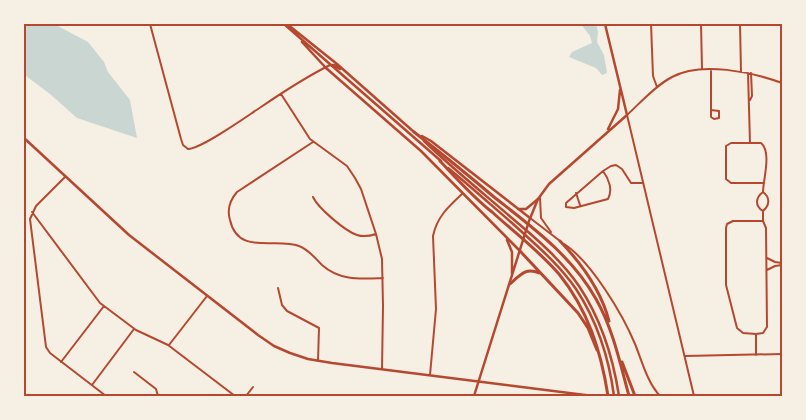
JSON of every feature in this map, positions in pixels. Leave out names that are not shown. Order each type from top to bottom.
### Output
[{"type":"highway","points":[[414,132],[558,250],[586,284],[603,312],[635,396]]},
{"type":"highway","points":[[440,161],[479,201],[535,250],[560,275],[588,320],[601,360],[608,396]]},
{"type":"highway","points":[[560,241],[578,260],[591,280],[608,316],[611,332]]},
{"type":"highway","points":[[521,249],[581,318],[591,334],[601,360]]},
{"type":"highway","points":[[510,284],[526,271],[532,270],[542,274]]},
{"type":"highway","points":[[618,351],[630,396]]},
{"type":"main road","points":[[286,24],[326,68],[413,144],[504,235],[521,249]]},
{"type":"main road","points":[[286,24],[353,78],[544,246],[573,277],[590,305],[604,334],[612,360],[619,396]]},
{"type":"main road","points":[[518,209],[526,209],[556,177],[627,115],[605,24]]},
{"type":"main road","points":[[296,35],[544,251],[570,281],[587,308],[607,359],[614,396]]},
{"type":"main road","points":[[330,65],[335,65],[353,78]]},
{"type":"main road","points":[[598,140],[609,128],[616,116],[620,86]]},
{"type":"main road","points":[[414,132],[431,141],[530,220]]},
{"type":"main road","points":[[24,140],[129,235],[274,346],[318,361],[593,396]]},
{"type":"main road","points":[[474,396],[539,197]]},
{"type":"main road","points":[[504,235],[512,252],[512,278]]},
{"type":"street","points":[[150,24],[181,139],[183,145],[187,148],[193,148],[203,143],[330,65]]},
{"type":"street","points":[[651,24],[653,76],[657,87]]},
{"type":"street","points":[[701,24],[702,69]]},
{"type":"street","points":[[740,24],[741,72]]},
{"type":"street","points":[[694,396],[627,115],[657,87],[679,74],[702,69],[750,73],[782,83]]},
{"type":"street","points":[[711,70],[711,110]]},
{"type":"street","points":[[750,73],[752,96],[750,100],[750,143]]},
{"type":"street","points":[[282,94],[313,142],[340,160],[352,173],[359,186],[381,252],[383,278],[382,369]]},
{"type":"street","points":[[313,142],[237,192],[232,199],[229,209],[232,227],[240,236],[250,242],[290,244],[302,247],[330,271],[340,276],[356,279],[383,278]]},
{"type":"street","points":[[763,183],[732,183],[726,179],[726,146],[731,143],[760,143],[766,147],[766,176],[763,183],[763,192],[769,201],[763,212],[763,221],[766,227],[767,328],[763,333],[744,334],[737,326],[726,285],[726,228],[727,224],[732,221],[763,221]]},
{"type":"street","points":[[604,171],[611,188],[609,198],[569,208],[565,206],[566,202],[604,171],[612,165],[623,170],[630,183],[634,185],[643,183]]},
{"type":"street","points":[[65,176],[32,212],[30,221],[46,346],[49,352],[106,396]]},
{"type":"street","points":[[763,192],[759,195],[757,202],[758,208],[763,212]]},
{"type":"street","points":[[430,376],[436,309],[433,236],[442,214],[463,194]]},
{"type":"street","points":[[576,194],[580,206]]},
{"type":"street","points":[[312,197],[322,210],[351,232],[360,236],[376,234]]},
{"type":"street","points":[[539,197],[541,218],[554,236]]},
{"type":"street","points":[[32,212],[96,299],[134,329],[169,345],[236,396]]},
{"type":"street","points":[[530,220],[568,246],[611,298],[629,330],[652,386],[660,396]]},
{"type":"street","points":[[767,258],[782,264]]},
{"type":"street","points":[[767,270],[782,264]]},
{"type":"street","points":[[278,288],[282,305],[286,311],[320,329],[318,361]]},
{"type":"street","points":[[169,345],[207,296]]},
{"type":"street","points":[[61,362],[104,306]]},
{"type":"street","points":[[92,385],[134,329]]},
{"type":"street","points":[[756,334],[756,355]]},
{"type":"street","points":[[684,356],[782,354]]},
{"type":"street","points":[[134,372],[156,389],[158,396]]},
{"type":"street","points":[[246,396],[253,387]]},
{"type":"shaded area","points":[[24,24],[54,24],[88,42],[130,100],[137,138],[77,118],[26,76],[24,71]]},
{"type":"shaded area","points":[[581,24],[596,24],[598,32],[597,42],[604,55],[607,73],[602,75],[596,68],[569,57],[572,52],[592,43],[590,36]]}]
